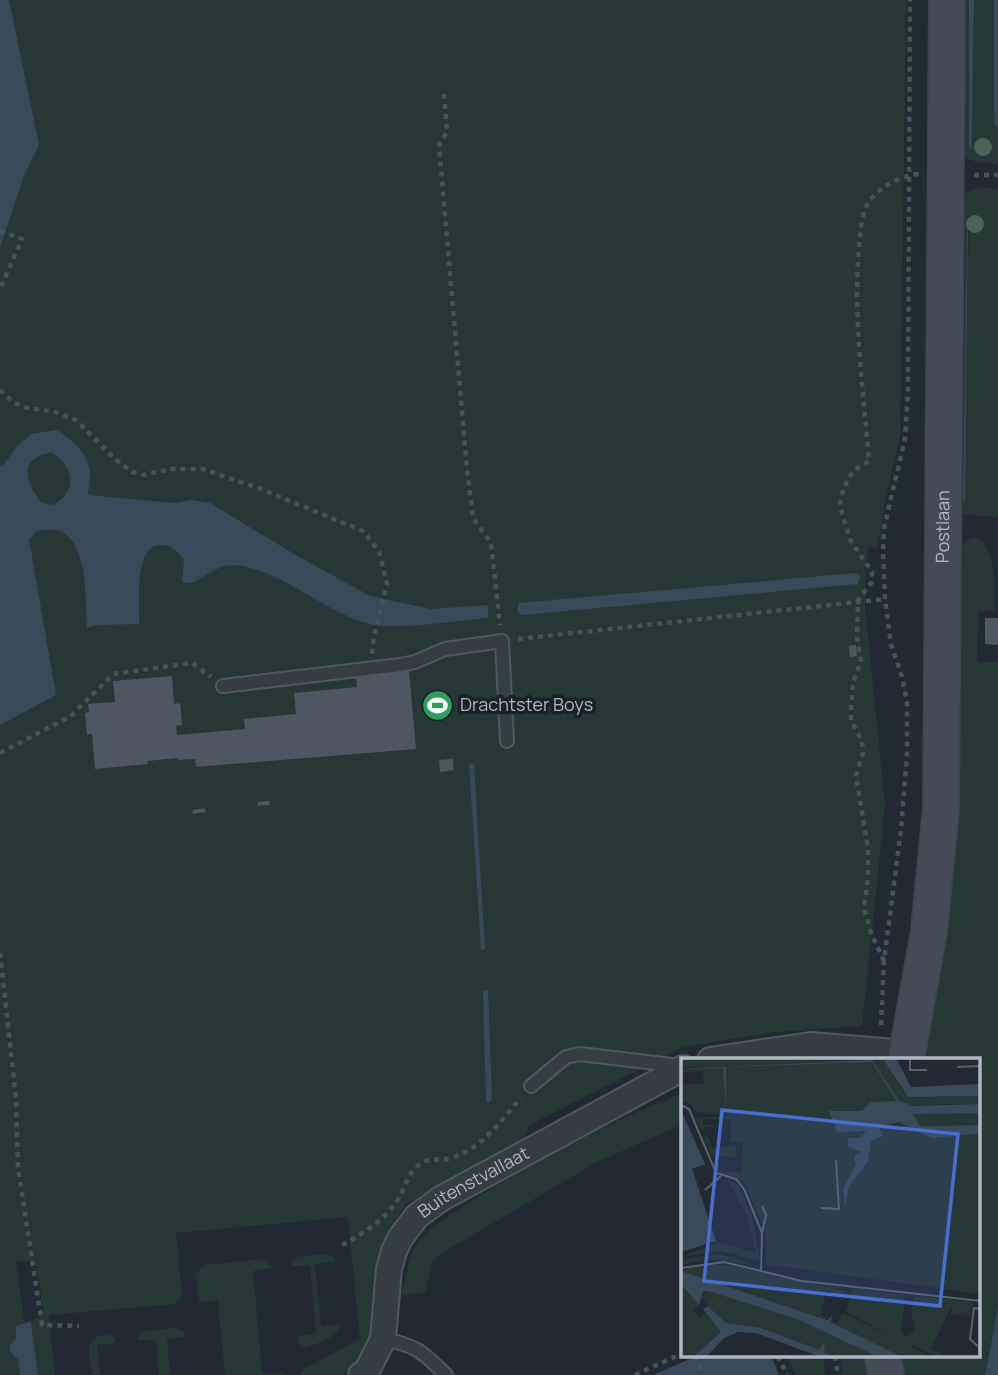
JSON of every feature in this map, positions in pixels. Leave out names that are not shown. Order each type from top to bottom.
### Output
[{"type":"street","name":"Postlaan","points":[[898,1054],[929,931],[941,808],[947,0]]},
{"type":"street","points":[[723,1058],[811,1045],[898,1054]]},
{"type":"street","name":"Buitenstvallaat","points":[[361,1375],[366,1371],[383,1339],[389,1269],[401,1237],[417,1216],[442,1198],[681,1068]]},
{"type":"lane","points":[[223,686],[400,665],[415,662],[445,649],[502,641],[507,741]]},
{"type":"lane","points":[[531,1086],[566,1056],[580,1054],[681,1067]]},
{"type":"lane","points":[[383,1339],[404,1343],[422,1351],[446,1375]]},
{"type":"path","points":[[898,1054],[884,961],[901,830],[907,755],[906,702],[902,677],[891,644],[885,598],[884,528],[905,439],[908,391],[910,0]]},
{"type":"path","points":[[444,94],[447,132],[439,145],[467,470],[473,518],[491,543],[502,641],[885,598]]},
{"type":"path","points":[[884,961],[871,933],[864,908],[868,878],[867,848],[856,776],[863,752],[862,741],[851,721],[850,709],[853,681],[861,660],[857,637],[858,600],[872,582],[872,572],[851,541],[840,501],[844,486],[853,471],[869,461],[857,266],[862,223],[866,206],[874,197],[908,174]]},
{"type":"path","points":[[0,231],[22,239],[0,289]]},
{"type":"path","points":[[0,390],[14,402],[28,408],[55,412],[76,420],[132,472],[144,475],[170,469],[203,469],[258,488],[363,531],[379,551],[385,571],[386,592],[374,636]]},
{"type":"path","points":[[0,753],[71,716],[113,674],[192,663],[223,686]]},
{"type":"path","points":[[0,953],[16,1099],[18,1167],[42,1325],[79,1326]]},
{"type":"path","points":[[342,1245],[367,1233],[397,1201],[412,1171],[421,1163],[451,1158],[472,1147],[495,1129],[531,1086]]},
{"type":"path","points":[[635,1375],[681,1354]]},
{"type":"path","points":[[696,1358],[704,1375]]},
{"type":"path","points":[[779,1358],[787,1375]]},
{"type":"shaded area","name":"Drachtster Boys","points":[[0,0],[906,0],[900,436],[877,548],[868,546],[865,565],[865,606],[885,805],[862,1026],[774,1032],[683,1047],[529,1125],[523,1142],[406,1204],[390,1227],[377,1264],[370,1341],[358,1363],[342,1375],[301,1375],[306,1368],[360,1339],[348,1217],[176,1233],[182,1294],[179,1300],[174,1304],[49,1315],[55,1375],[38,1375],[31,1324],[28,1322],[44,1315],[36,1261],[16,1261],[29,1356],[18,1360],[20,1375],[0,1375]]},
{"type":"shaded area","points":[[957,0],[969,0],[970,148],[973,145],[974,0],[994,0],[994,108],[998,128],[998,164],[976,162],[961,155]]},
{"type":"shaded area","points":[[978,187],[998,189],[998,517],[959,514],[955,206],[966,193]],"holes":[[[967,227],[964,501],[963,501]]]},
{"type":"shaded area","points":[[973,537],[986,547],[993,567],[995,591],[995,610],[978,612],[977,662],[998,662],[998,1308],[985,1375],[898,1375],[896,1358],[981,1358],[981,1058],[922,1058],[954,866],[959,741],[960,603],[953,545],[962,545]]},
{"type":"shaded area","points":[[681,1094],[681,1125],[597,1162],[440,1254],[432,1263],[425,1293],[402,1295],[415,1248],[440,1221],[545,1157],[627,1116]]},
{"type":"shaded area","points":[[328,1254],[335,1262],[315,1264],[321,1326],[341,1325],[332,1336],[306,1348],[298,1343],[297,1336],[316,1334],[310,1266],[292,1266],[292,1260],[296,1257]]},
{"type":"shaded area","points":[[264,1259],[272,1268],[253,1271],[262,1374],[284,1375],[225,1375],[218,1301],[199,1302],[196,1273],[205,1265]]},
{"type":"shaded area","points":[[175,1328],[185,1332],[184,1337],[167,1339],[170,1375],[159,1375],[156,1340],[138,1340],[139,1334],[144,1331]]},
{"type":"shaded area","points":[[109,1334],[116,1343],[97,1345],[100,1375],[92,1375],[89,1353],[91,1342]]},
{"type":"shaded area","points":[[788,1358],[822,1358],[826,1375],[796,1375]]},
{"type":"shaded area","points":[[839,1358],[871,1358],[875,1375],[843,1375]]},
{"type":"water","points":[[0,0],[9,0],[39,145],[24,176],[0,247]]},
{"type":"water","points":[[969,0],[974,0],[972,149],[969,145]]},
{"type":"water","points":[[994,0],[998,0],[998,128],[995,124],[994,108]]},
{"type":"water","points":[[968,226],[965,501],[963,501],[967,231]]},
{"type":"water","points":[[57,430],[74,443],[88,466],[90,485],[87,495],[175,503],[191,500],[210,503],[370,596],[431,609],[488,605],[488,618],[410,626],[369,624],[336,611],[270,575],[236,565],[227,565],[194,582],[182,582],[184,560],[172,548],[161,545],[152,547],[142,565],[139,624],[98,625],[87,628],[84,577],[78,551],[61,531],[37,531],[29,539],[56,695],[0,725],[0,464],[2,467],[17,446],[31,434]],"holes":[[[52,452],[68,471],[70,486],[61,500],[53,505],[42,503],[28,479],[29,465],[41,455]]]},
{"type":"water","points":[[855,573],[860,576],[858,584],[521,615],[517,611],[519,603]]},
{"type":"water","points":[[469,763],[474,764],[485,949],[481,950]]},
{"type":"water","points":[[488,990],[492,1099],[489,1103],[486,1101],[483,994],[483,991]]},
{"type":"water","points":[[998,1308],[998,1375],[985,1375]]},
{"type":"water","points":[[31,1323],[38,1375],[20,1375],[18,1360],[10,1351],[10,1346],[16,1339],[16,1326]]},
{"type":"water","points":[[692,1358],[772,1358],[779,1375],[653,1375]]},
{"type":"building","points":[[985,618],[998,618],[998,645],[985,644]]},
{"type":"building","points":[[856,645],[857,656],[850,657],[849,646]]},
{"type":"building","name":"Drachtster Boys","points":[[409,671],[416,749],[196,767],[195,759],[178,758],[95,769],[92,734],[87,735],[85,713],[89,712],[88,704],[115,702],[113,681],[172,676],[174,704],[180,703],[182,725],[176,726],[177,735],[245,729],[244,719],[296,714],[294,693],[357,687],[356,676]]},
{"type":"building","points":[[453,759],[454,770],[440,772],[439,760]]},
{"type":"building","points":[[269,801],[270,805],[257,806],[258,802]]},
{"type":"building","points":[[204,808],[206,812],[192,814],[193,810]]},
{"type":"place","name":"Drachtster Boys","points":[[437,705]]}]
